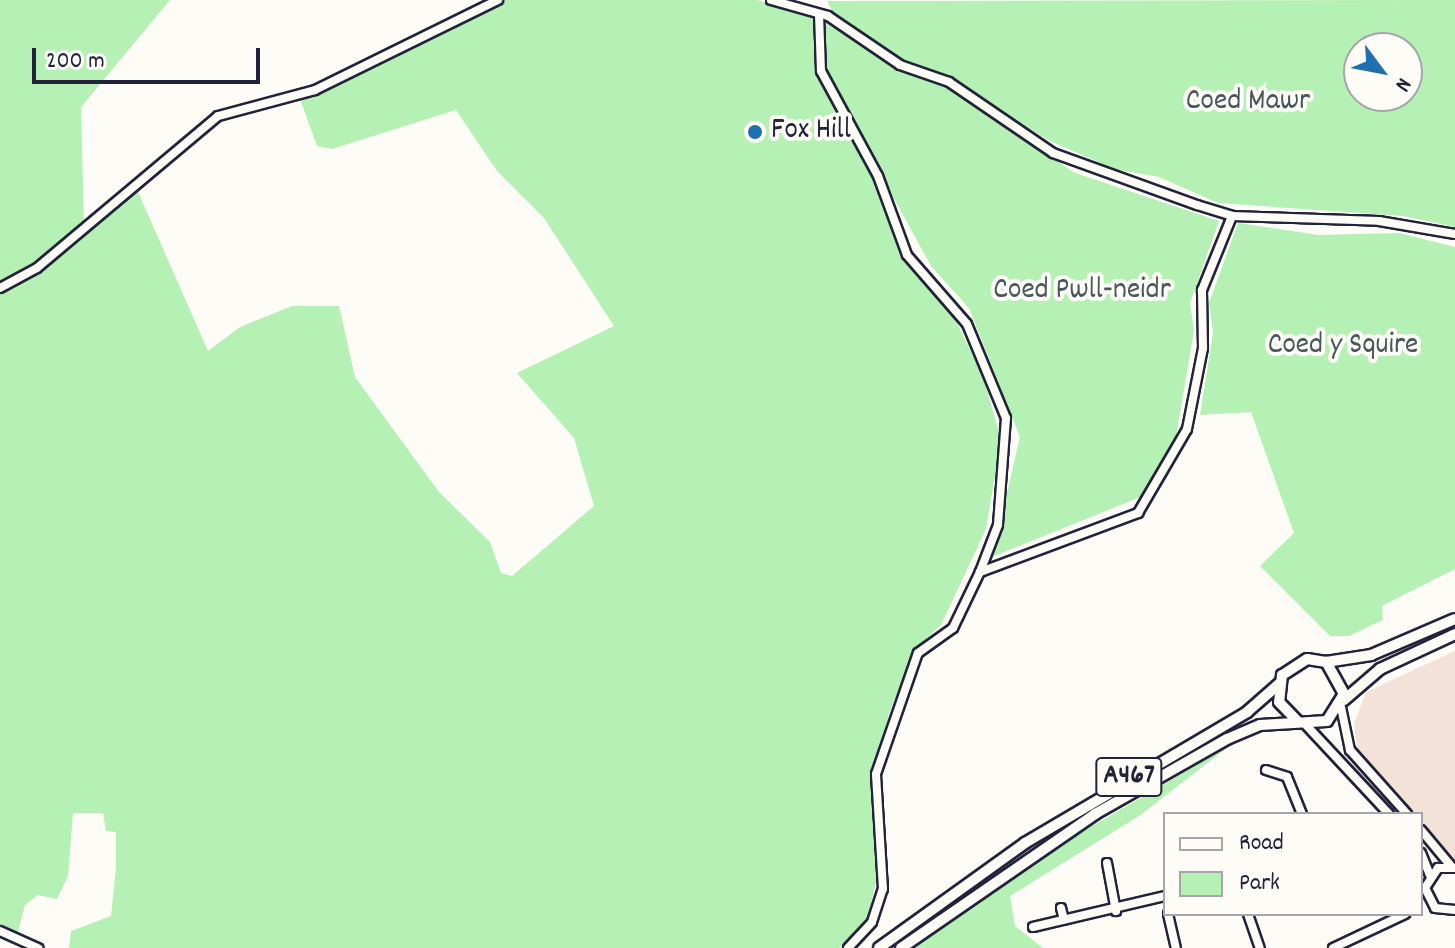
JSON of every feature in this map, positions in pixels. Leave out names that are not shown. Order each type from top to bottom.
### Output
[{"type":"main road","points":[[1455,619],[1371,655],[1326,662],[1297,661],[1279,684],[1283,710],[1302,723],[1327,721],[1380,669],[1455,634]]},
{"type":"main road","points":[[1326,662],[1342,679],[1342,704]]},
{"type":"main road","name":"A467","points":[[879,948],[1025,843],[1247,712],[1279,684]]},
{"type":"main road","name":"A467","points":[[901,948],[1164,773],[1243,730],[1302,723]]},
{"type":"street","points":[[0,288],[37,268],[218,116],[315,90],[498,0]]},
{"type":"street","points":[[771,0],[819,14],[900,65],[949,82],[1053,153],[1232,216],[1379,221],[1455,234]]},
{"type":"street","points":[[819,14],[821,71],[878,176],[907,255],[967,324],[1006,418],[998,525],[953,628],[918,653],[882,751],[875,798],[883,889],[872,922],[848,948]]},
{"type":"street","points":[[980,572],[1138,513],[1175,461],[1187,429],[1203,348],[1202,290],[1232,216]]},
{"type":"street","points":[[1342,704],[1350,750],[1405,812]]},
{"type":"street","points":[[1302,723],[1387,812]]},
{"type":"street","points":[[1266,770],[1287,777],[1301,812]]},
{"type":"street","points":[[1423,832],[1453,867],[1430,875]]},
{"type":"street","points":[[1423,858],[1430,875],[1425,902],[1455,910]]},
{"type":"street","points":[[1107,863],[1116,911]]},
{"type":"street","points":[[1033,927],[1163,899]]},
{"type":"street","points":[[1061,908],[1064,920]]},
{"type":"street","points":[[1168,916],[1176,948]]},
{"type":"street","points":[[1249,916],[1260,948]]},
{"type":"street","points":[[1333,948],[1401,916]]},
{"type":"street","points":[[0,931],[38,948]]},
{"type":"shaded area","points":[[1455,651],[1455,868],[1423,832],[1423,812],[1405,812],[1359,764],[1354,724],[1366,692]]},
{"type":"green space","points":[[0,0],[170,0],[81,107],[84,226],[0,286]]},
{"type":"green space","points":[[504,0],[757,0],[813,18],[821,79],[873,172],[902,253],[955,319],[983,377],[1001,439],[986,529],[941,625],[915,649],[889,713],[871,790],[880,864],[867,921],[839,948],[69,948],[71,931],[111,916],[116,868],[116,832],[106,831],[103,813],[73,813],[68,876],[57,899],[38,895],[25,905],[17,936],[0,926],[0,291],[101,223],[135,185],[208,351],[240,327],[292,306],[339,306],[355,377],[439,492],[490,542],[501,573],[512,576],[594,506],[574,438],[517,373],[614,326],[544,218],[497,171],[456,110],[332,149],[317,146],[299,96]]},
{"type":"green space","name":"Coed Mawr","points":[[1455,0],[1455,227],[1403,216],[1218,203],[1159,177],[1114,169],[1048,140],[945,75],[885,54],[836,18],[827,1]]},
{"type":"green space","name":"Coed Pwll-neidr","points":[[819,20],[961,96],[1075,173],[1219,221],[1190,303],[1194,331],[1176,437],[1148,494],[992,557],[1020,437],[969,308],[931,266],[825,73]]},
{"type":"green space","name":"Coed y Squire","points":[[1238,223],[1318,235],[1399,233],[1455,247],[1455,569],[1382,606],[1383,620],[1349,636],[1330,636],[1260,566],[1294,533],[1251,412],[1200,415],[1213,333],[1209,303]]},
{"type":"green space","points":[[1228,747],[1139,816],[1010,896],[1015,926],[1043,948],[901,948],[1034,860]]},
{"type":"place","name":"Fox Hill","points":[[755,132]]}]
